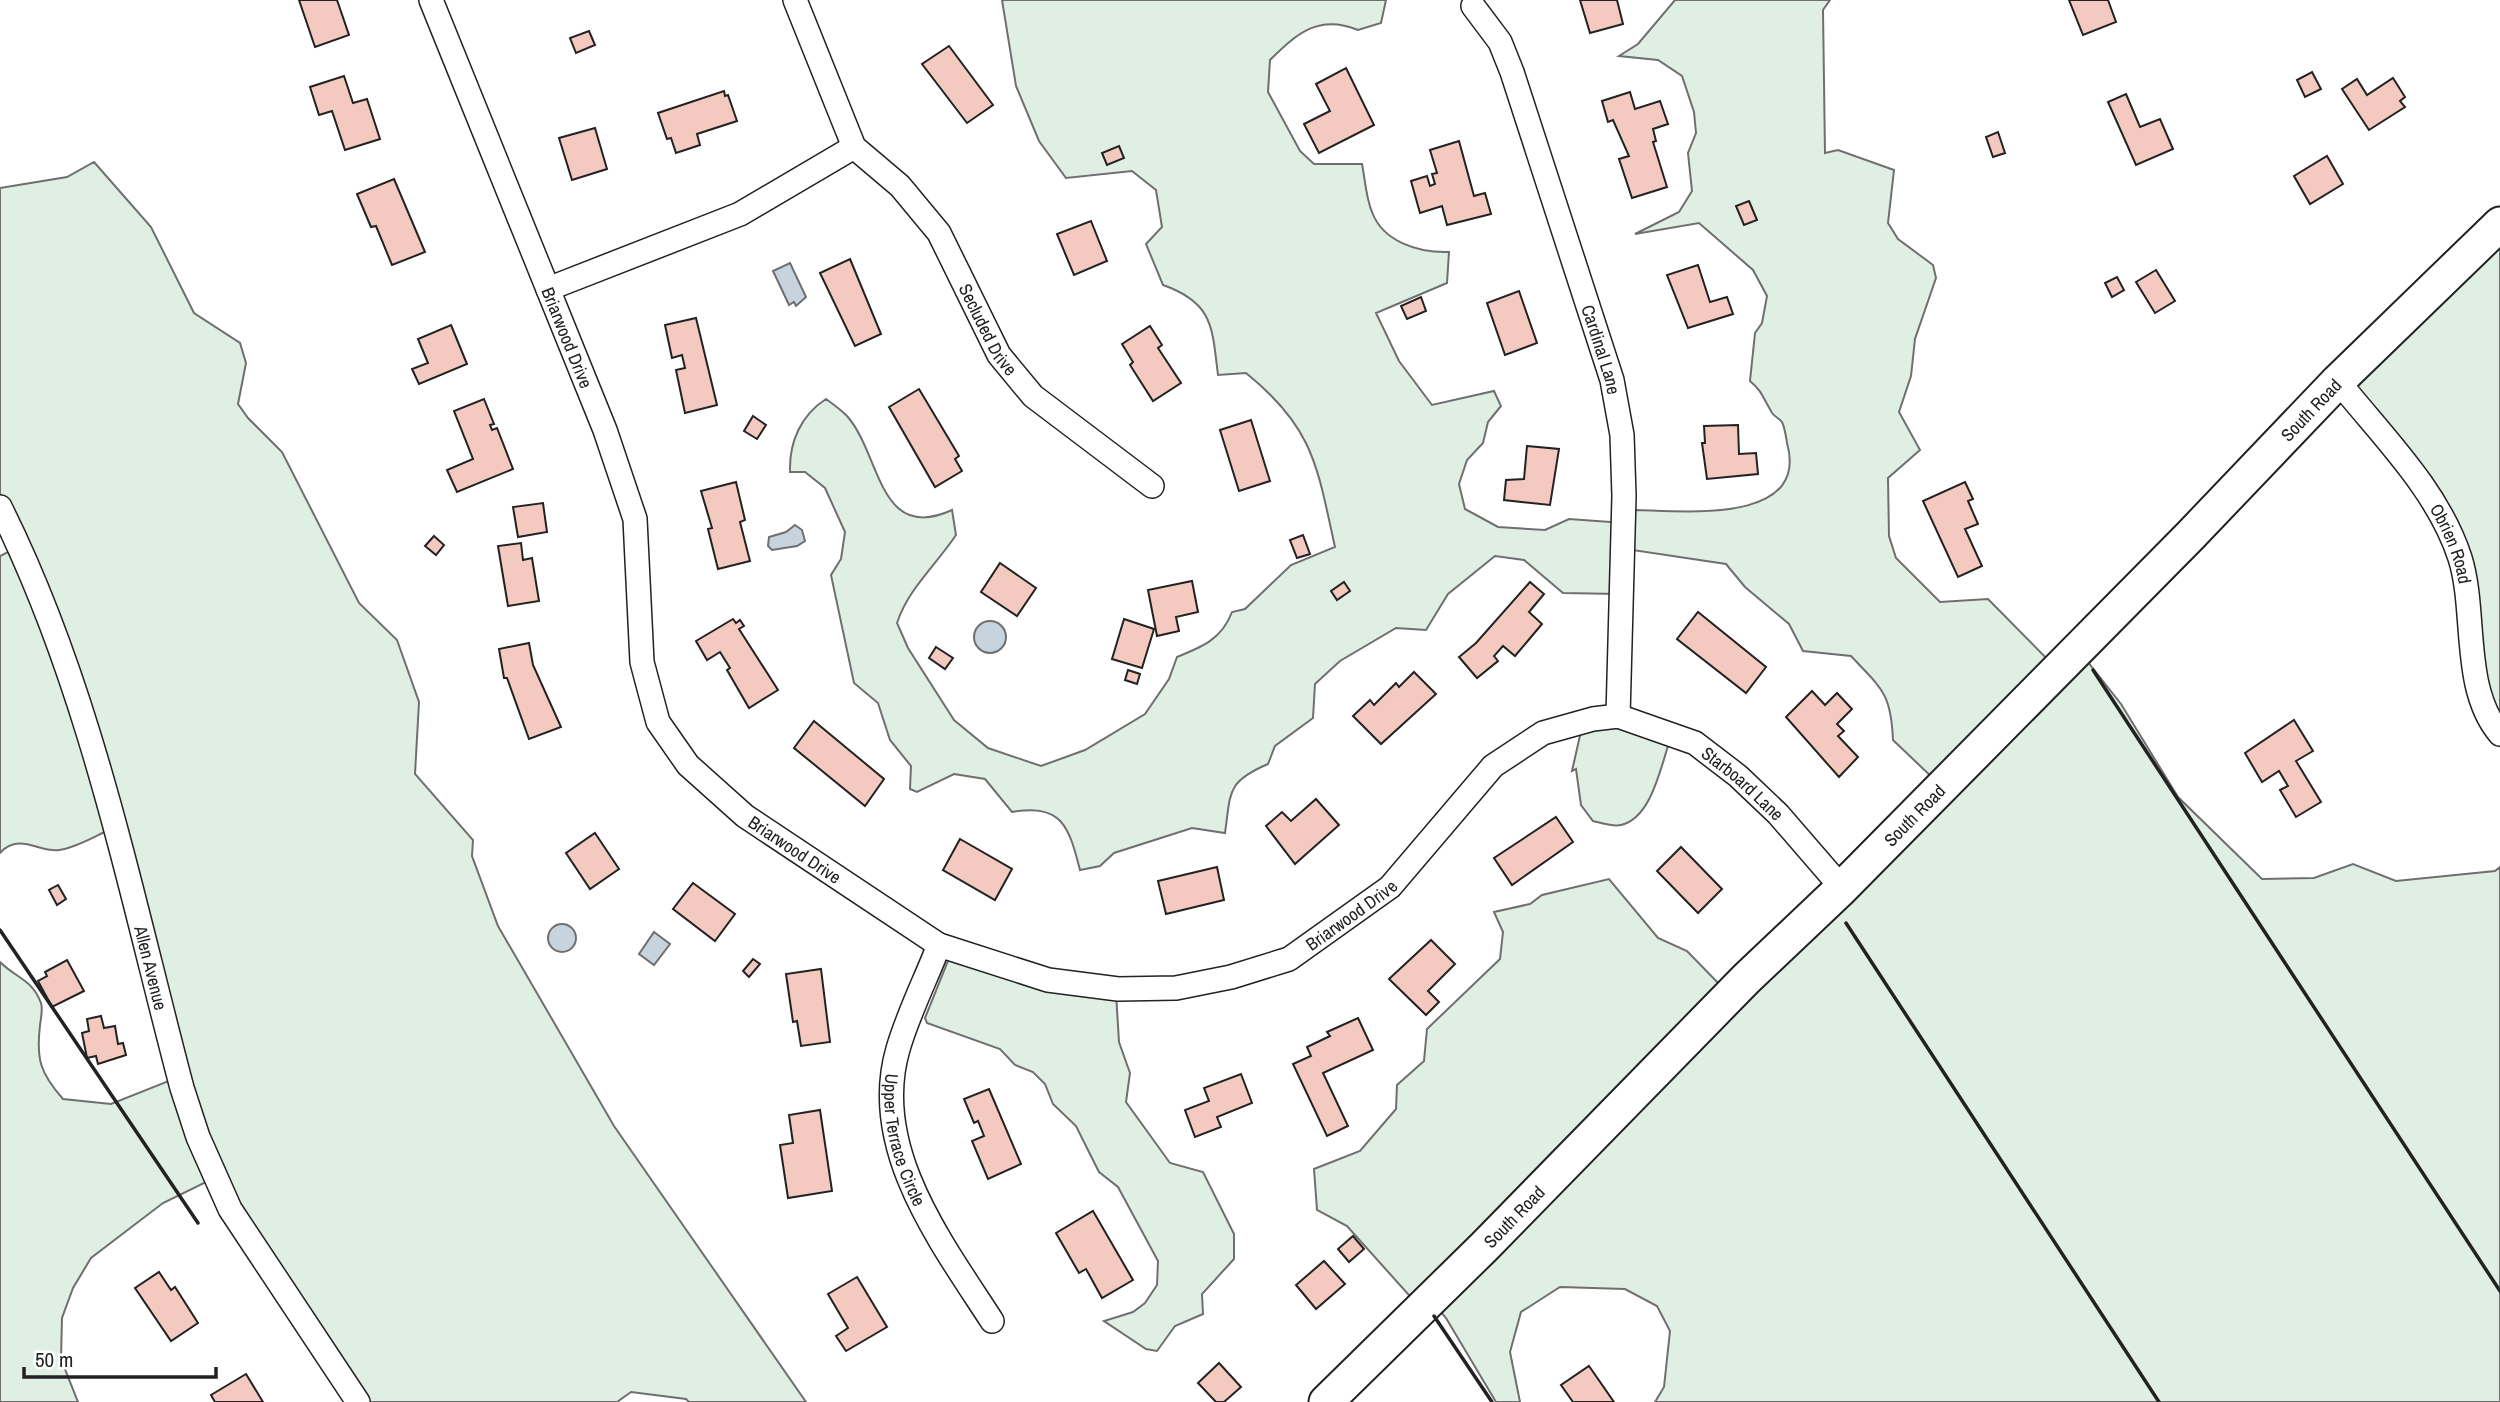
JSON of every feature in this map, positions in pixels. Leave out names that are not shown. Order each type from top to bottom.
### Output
[{"type":"street","name":"Briarwood Drive","points":[[431,0],[606,430],[635,519],[642,662],[658,722],[688,765],[745,816],[939,945],[1048,980],[1118,989],[1176,988],[1231,977],[1289,959],[1390,887],[1493,766],[1543,733],[1593,719],[1618,716]]},
{"type":"street","name":"Secluded Drive","points":[[795,0],[854,147],[900,186],[939,233],[999,355],[1033,396],[1152,486]]},
{"type":"street","name":"Cardinal Lane","points":[[1473,6],[1500,42],[1512,72],[1612,380],[1622,435],[1624,496],[1618,716]]},
{"type":"street","points":[[548,289],[740,214],[854,147]]},
{"type":"street","name":"South Road","points":[[1326,1402],[1484,1247],[1746,979],[1842,888],[2190,536],[2338,381],[2500,223]]},
{"type":"street","name":"Obrien Road","points":[[2338,381],[2441,510],[2460,559],[2478,679],[2488,721],[2500,734]]},
{"type":"street","name":"Allen Avenue","points":[[0,507],[57,634],[84,716],[182,1088],[198,1137],[230,1209],[358,1402]]},
{"type":"street","name":"Starboard Lane","points":[[1618,716],[1695,743],[1738,776],[1779,814],[1842,888]]},
{"type":"street","name":"Upper Terrace Circle","points":[[939,945],[898,1050],[890,1097],[895,1136],[916,1194],[945,1249],[992,1321]]},
{"type":"green space","points":[[1002,0],[1386,0],[1381,23],[1358,30],[1332,24],[1320,25],[1299,34],[1270,60],[1268,92],[1300,151],[1314,164],[1362,164],[1370,207],[1384,231],[1414,248],[1449,252],[1447,283],[1376,313],[1399,361],[1432,405],[1494,391],[1501,406],[1488,422],[1483,443],[1467,460],[1459,484],[1465,509],[1498,527],[1545,530],[1569,519],[1624,523],[1635,510],[1710,511],[1738,508],[1762,500],[1780,488],[1789,469],[1784,427],[1750,381],[1755,333],[1762,323],[1767,296],[1753,270],[1699,223],[1635,234],[1679,212],[1692,191],[1688,153],[1696,133],[1694,112],[1682,76],[1658,60],[1619,56],[1638,44],[1675,0],[1830,0],[1823,10],[1825,153],[1838,150],[1894,170],[1888,223],[1898,239],[1933,265],[1936,278],[1915,339],[1911,376],[1899,412],[1920,450],[1888,478],[1889,536],[1896,558],[1940,602],[1988,599],[2054,666],[2076,647],[2121,704],[2178,797],[2262,879],[2314,878],[2353,864],[2396,881],[2495,871],[2500,867],[2500,1402],[1655,1402],[1664,1387],[1670,1331],[1657,1306],[1625,1289],[1560,1287],[1521,1312],[1510,1352],[1520,1402],[1496,1402],[1446,1318],[1432,1301],[1416,1303],[1347,1226],[1317,1210],[1314,1169],[1360,1151],[1396,1109],[1397,1085],[1424,1061],[1427,1029],[1500,959],[1503,932],[1494,912],[1530,904],[1542,895],[1609,879],[1658,938],[1687,951],[1724,989],[1937,782],[1893,740],[1890,712],[1883,693],[1851,656],[1803,651],[1789,624],[1745,587],[1726,564],[1633,550],[1619,594],[1563,593],[1524,560],[1495,556],[1448,594],[1426,630],[1396,628],[1340,661],[1315,684],[1313,718],[1275,746],[1268,764],[1244,777],[1233,790],[1225,833],[1192,828],[1114,853],[1100,866],[1080,870],[1072,842],[1061,822],[1042,811],[1012,812],[985,779],[954,774],[917,792],[910,789],[911,766],[890,740],[878,703],[854,683],[831,575],[841,559],[845,532],[825,488],[805,472],[790,472],[792,450],[798,430],[810,413],[826,399],[847,416],[858,432],[884,490],[895,505],[909,515],[928,517],[952,510],[956,535],[915,588],[897,623],[908,648],[954,720],[988,748],[1041,766],[1085,750],[1145,714],[1169,679],[1177,657],[1210,641],[1223,629],[1232,612],[1245,609],[1291,565],[1335,547],[1317,471],[1299,431],[1269,393],[1246,373],[1218,375],[1211,331],[1201,309],[1180,292],[1163,285],[1146,244],[1162,227],[1156,190],[1132,171],[1066,178],[1039,141],[1016,86]]},
{"type":"green space","points":[[94,162],[151,227],[194,313],[240,343],[246,363],[238,404],[282,452],[359,603],[397,640],[419,702],[415,774],[473,840],[472,856],[498,926],[614,1126],[806,1402],[689,1402],[686,1399],[631,1392],[617,1402],[353,1402],[210,1180],[163,1203],[91,1258],[73,1288],[62,1318],[61,1359],[78,1402],[0,1402],[0,962],[33,989],[41,1003],[41,1065],[63,1099],[111,1104],[169,1081],[107,831],[65,849],[52,850],[15,844],[0,853],[0,556],[14,549],[0,516],[0,188],[67,177]]},
{"type":"green space","points":[[2500,220],[2500,715],[2488,691],[2470,557],[2337,381]]},
{"type":"green space","points":[[1615,723],[1670,740],[1648,802],[1632,820],[1621,825],[1593,821],[1581,805],[1576,769],[1572,771],[1581,731]]},
{"type":"green space","points":[[952,951],[1116,993],[1119,1042],[1130,1073],[1126,1102],[1170,1163],[1203,1172],[1234,1234],[1234,1259],[1202,1294],[1203,1314],[1175,1326],[1157,1351],[1146,1349],[1104,1321],[1133,1312],[1145,1303],[1157,1285],[1158,1261],[1118,1187],[1099,1172],[1076,1126],[1053,1104],[1045,1084],[1033,1072],[1015,1065],[1000,1049],[927,1023],[925,1018]]},
{"type":"shaded area","points":[[790,263],[806,297],[796,306],[794,302],[789,305],[773,271]]},
{"type":"shaded area","points":[[795,525],[802,530],[805,541],[797,546],[772,550],[768,546],[769,537],[786,532]]},
{"type":"shaded area","points":[[990,621],[1001,626],[1006,637],[1001,648],[990,653],[979,648],[974,637],[979,626]]},
{"type":"shaded area","points":[[562,924],[572,928],[576,938],[572,948],[562,952],[552,948],[548,938],[552,928]]},
{"type":"shaded area","points":[[654,932],[670,944],[654,965],[639,954]]},
{"type":"building","points":[[299,0],[337,0],[349,35],[315,47]]},
{"type":"building","points":[[1580,0],[1617,0],[1623,24],[1590,33]]},
{"type":"building","points":[[2069,0],[2108,0],[2116,22],[2083,35]]},
{"type":"building","points":[[589,31],[595,45],[576,53],[570,38]]},
{"type":"building","points":[[949,46],[993,105],[967,123],[922,64]]},
{"type":"building","points":[[1346,68],[1374,125],[1319,153],[1304,124],[1330,111],[1316,84]]},
{"type":"building","points":[[2312,72],[2321,89],[2305,97],[2297,80]]},
{"type":"building","points":[[344,76],[353,103],[367,99],[380,139],[345,150],[332,111],[319,115],[310,87]]},
{"type":"building","points":[[2393,78],[2405,97],[2400,101],[2405,107],[2369,130],[2342,89],[2357,79],[2367,95]]},
{"type":"building","points":[[724,91],[737,121],[697,134],[700,145],[676,153],[671,138],[667,139],[658,113]]},
{"type":"building","points":[[1630,92],[1635,109],[1660,101],[1668,124],[1653,129],[1656,141],[1653,142],[1667,187],[1632,198],[1619,159],[1629,156],[1613,120],[1608,122],[1602,101]]},
{"type":"building","points":[[2126,94],[2140,127],[2160,119],[2173,149],[2136,165],[2108,102]]},
{"type":"building","points":[[595,128],[607,169],[572,180],[559,138]]},
{"type":"building","points":[[1998,132],[2005,153],[1993,157],[1986,137]]},
{"type":"building","points":[[1459,141],[1474,196],[1485,193],[1491,214],[1447,225],[1442,206],[1420,213],[1411,181],[1427,176],[1430,186],[1435,184],[1432,174],[1437,173],[1430,150]]},
{"type":"building","points":[[1119,146],[1124,158],[1107,165],[1102,153]]},
{"type":"building","points":[[2327,156],[2343,184],[2310,204],[2294,176]]},
{"type":"building","points":[[394,179],[425,252],[392,265],[376,226],[371,227],[357,194]]},
{"type":"building","points":[[1749,201],[1757,220],[1744,225],[1736,206]]},
{"type":"building","points":[[1091,221],[1107,261],[1074,275],[1057,234]]},
{"type":"building","points":[[850,259],[881,334],[855,346],[820,273]]},
{"type":"building","points":[[1698,265],[1710,302],[1727,297],[1733,314],[1688,328],[1667,275]]},
{"type":"building","points":[[2156,270],[2175,301],[2155,313],[2136,282]]},
{"type":"building","points":[[2117,277],[2124,290],[2112,297],[2105,283]]},
{"type":"building","points":[[1519,291],[1537,343],[1505,355],[1487,303]]},
{"type":"building","points":[[1421,297],[1426,311],[1407,319],[1401,306]]},
{"type":"building","points":[[696,318],[717,405],[685,413],[676,370],[685,368],[682,355],[672,358],[665,325]]},
{"type":"building","points":[[451,325],[467,364],[419,384],[412,369],[428,363],[418,339]]},
{"type":"building","points":[[1150,326],[1162,345],[1158,348],[1181,383],[1153,401],[1130,365],[1133,362],[1122,344]]},
{"type":"building","points":[[919,389],[959,456],[955,459],[962,471],[935,487],[889,407]]},
{"type":"building","points":[[484,399],[494,424],[490,425],[492,430],[497,428],[513,469],[457,492],[447,470],[473,459],[454,411]]},
{"type":"building","points":[[753,416],[766,425],[757,439],[744,431]]},
{"type":"building","points":[[1251,420],[1270,481],[1239,491],[1220,430]]},
{"type":"building","points":[[1738,425],[1739,454],[1756,453],[1758,474],[1707,479],[1702,443],[1705,443],[1704,426]]},
{"type":"building","points":[[1527,446],[1559,449],[1550,505],[1504,500],[1506,480],[1524,479]]},
{"type":"building","points":[[736,482],[745,520],[740,522],[750,561],[718,569],[708,529],[712,528],[701,491]]},
{"type":"building","points":[[1965,482],[1973,499],[1968,501],[1978,524],[1965,529],[1982,566],[1958,577],[1923,501]]},
{"type":"building","points":[[543,503],[547,532],[518,537],[513,507]]},
{"type":"building","points":[[1303,535],[1310,554],[1297,558],[1290,540]]},
{"type":"building","points":[[434,536],[444,545],[436,555],[425,546]]},
{"type":"building","points":[[521,543],[523,560],[532,558],[539,601],[508,606],[498,546]]},
{"type":"building","points":[[1000,563],[1036,588],[1017,616],[981,592]]},
{"type":"building","points":[[1192,581],[1198,612],[1176,617],[1179,631],[1157,636],[1148,590]]},
{"type":"building","points":[[1344,582],[1350,591],[1337,600],[1331,591]]},
{"type":"building","points":[[1530,582],[1544,594],[1529,612],[1542,624],[1515,656],[1503,646],[1494,656],[1498,661],[1477,678],[1459,657],[1476,643]]},
{"type":"building","points":[[1698,612],[1766,667],[1746,693],[1677,639]]},
{"type":"building","points":[[733,619],[736,623],[740,620],[744,626],[739,629],[778,690],[749,708],[720,652],[707,660],[696,641]]},
{"type":"building","points":[[1124,619],[1154,629],[1142,668],[1112,659]]},
{"type":"building","points":[[529,643],[533,665],[561,727],[529,739],[507,678],[504,678],[499,649]]},
{"type":"building","points":[[936,647],[953,658],[945,669],[929,658]]},
{"type":"building","points":[[1128,670],[1140,674],[1137,684],[1125,680]]},
{"type":"building","points":[[1414,672],[1436,694],[1381,744],[1353,716],[1370,700],[1374,705],[1396,683],[1399,687]]},
{"type":"building","points":[[1812,691],[1825,705],[1837,693],[1852,709],[1837,724],[1844,731],[1838,736],[1858,757],[1839,777],[1786,717]]},
{"type":"building","points":[[2294,720],[2313,751],[2296,761],[2321,802],[2296,817],[2280,790],[2288,786],[2279,771],[2262,782],[2245,753]]},
{"type":"building","points":[[814,721],[884,779],[865,806],[794,748]]},
{"type":"building","points":[[1316,799],[1339,825],[1295,864],[1266,826],[1282,812],[1291,821]]},
{"type":"building","points":[[1556,817],[1573,842],[1512,885],[1494,858]]},
{"type":"building","points":[[595,833],[619,869],[590,889],[566,853]]},
{"type":"building","points":[[960,839],[1012,869],[995,900],[943,870]]},
{"type":"building","points":[[1681,847],[1722,889],[1698,913],[1657,871]]},
{"type":"building","points":[[1217,867],[1224,900],[1166,914],[1158,881]]},
{"type":"building","points":[[693,883],[735,914],[715,941],[673,909]]},
{"type":"building","points":[[58,885],[66,899],[57,905],[49,890]]},
{"type":"building","points":[[1431,940],[1455,964],[1428,991],[1439,1002],[1426,1015],[1389,979]]},
{"type":"building","points":[[753,959],[760,964],[749,977],[743,971]]},
{"type":"building","points":[[67,960],[84,991],[52,1007],[38,981],[47,976],[45,972]]},
{"type":"building","points":[[821,969],[830,1042],[801,1046],[797,1021],[793,1022],[786,974]]},
{"type":"building","points":[[101,1016],[104,1028],[115,1026],[118,1044],[123,1043],[126,1055],[98,1064],[96,1056],[87,1058],[82,1033],[89,1031],[87,1019]]},
{"type":"building","points":[[1358,1018],[1373,1050],[1323,1073],[1348,1126],[1327,1136],[1293,1064],[1311,1056],[1307,1047],[1330,1036],[1327,1032]]},
{"type":"building","points":[[1241,1074],[1252,1103],[1217,1117],[1221,1127],[1195,1137],[1185,1110],[1209,1101],[1204,1088]]},
{"type":"building","points":[[989,1089],[1021,1164],[988,1179],[972,1141],[984,1136],[978,1121],[974,1123],[964,1099]]},
{"type":"building","points":[[820,1110],[832,1191],[788,1198],[780,1145],[793,1143],[789,1115]]},
{"type":"building","points":[[1093,1211],[1133,1280],[1102,1298],[1086,1269],[1079,1273],[1056,1233]]},
{"type":"building","points":[[1353,1236],[1364,1249],[1349,1262],[1338,1249]]},
{"type":"building","points":[[1324,1261],[1345,1284],[1316,1309],[1296,1285]]},
{"type":"building","points":[[159,1272],[171,1290],[175,1287],[198,1323],[171,1341],[135,1288]]},
{"type":"building","points":[[857,1277],[887,1327],[846,1351],[836,1336],[848,1328],[828,1294]]},
{"type":"building","points":[[1219,1363],[1241,1387],[1224,1402],[1216,1402],[1198,1383]]},
{"type":"building","points":[[1589,1366],[1614,1402],[1573,1402],[1561,1385]]},
{"type":"building","points":[[246,1374],[263,1402],[215,1402],[211,1395]]},
{"type":"wall","points":[[2093,670],[2500,1291]]},
{"type":"wall","points":[[1846,923],[2159,1402]]},
{"type":"wall","points":[[0,930],[198,1223]]},
{"type":"wall","points":[[1434,1316],[1492,1402]]}]
